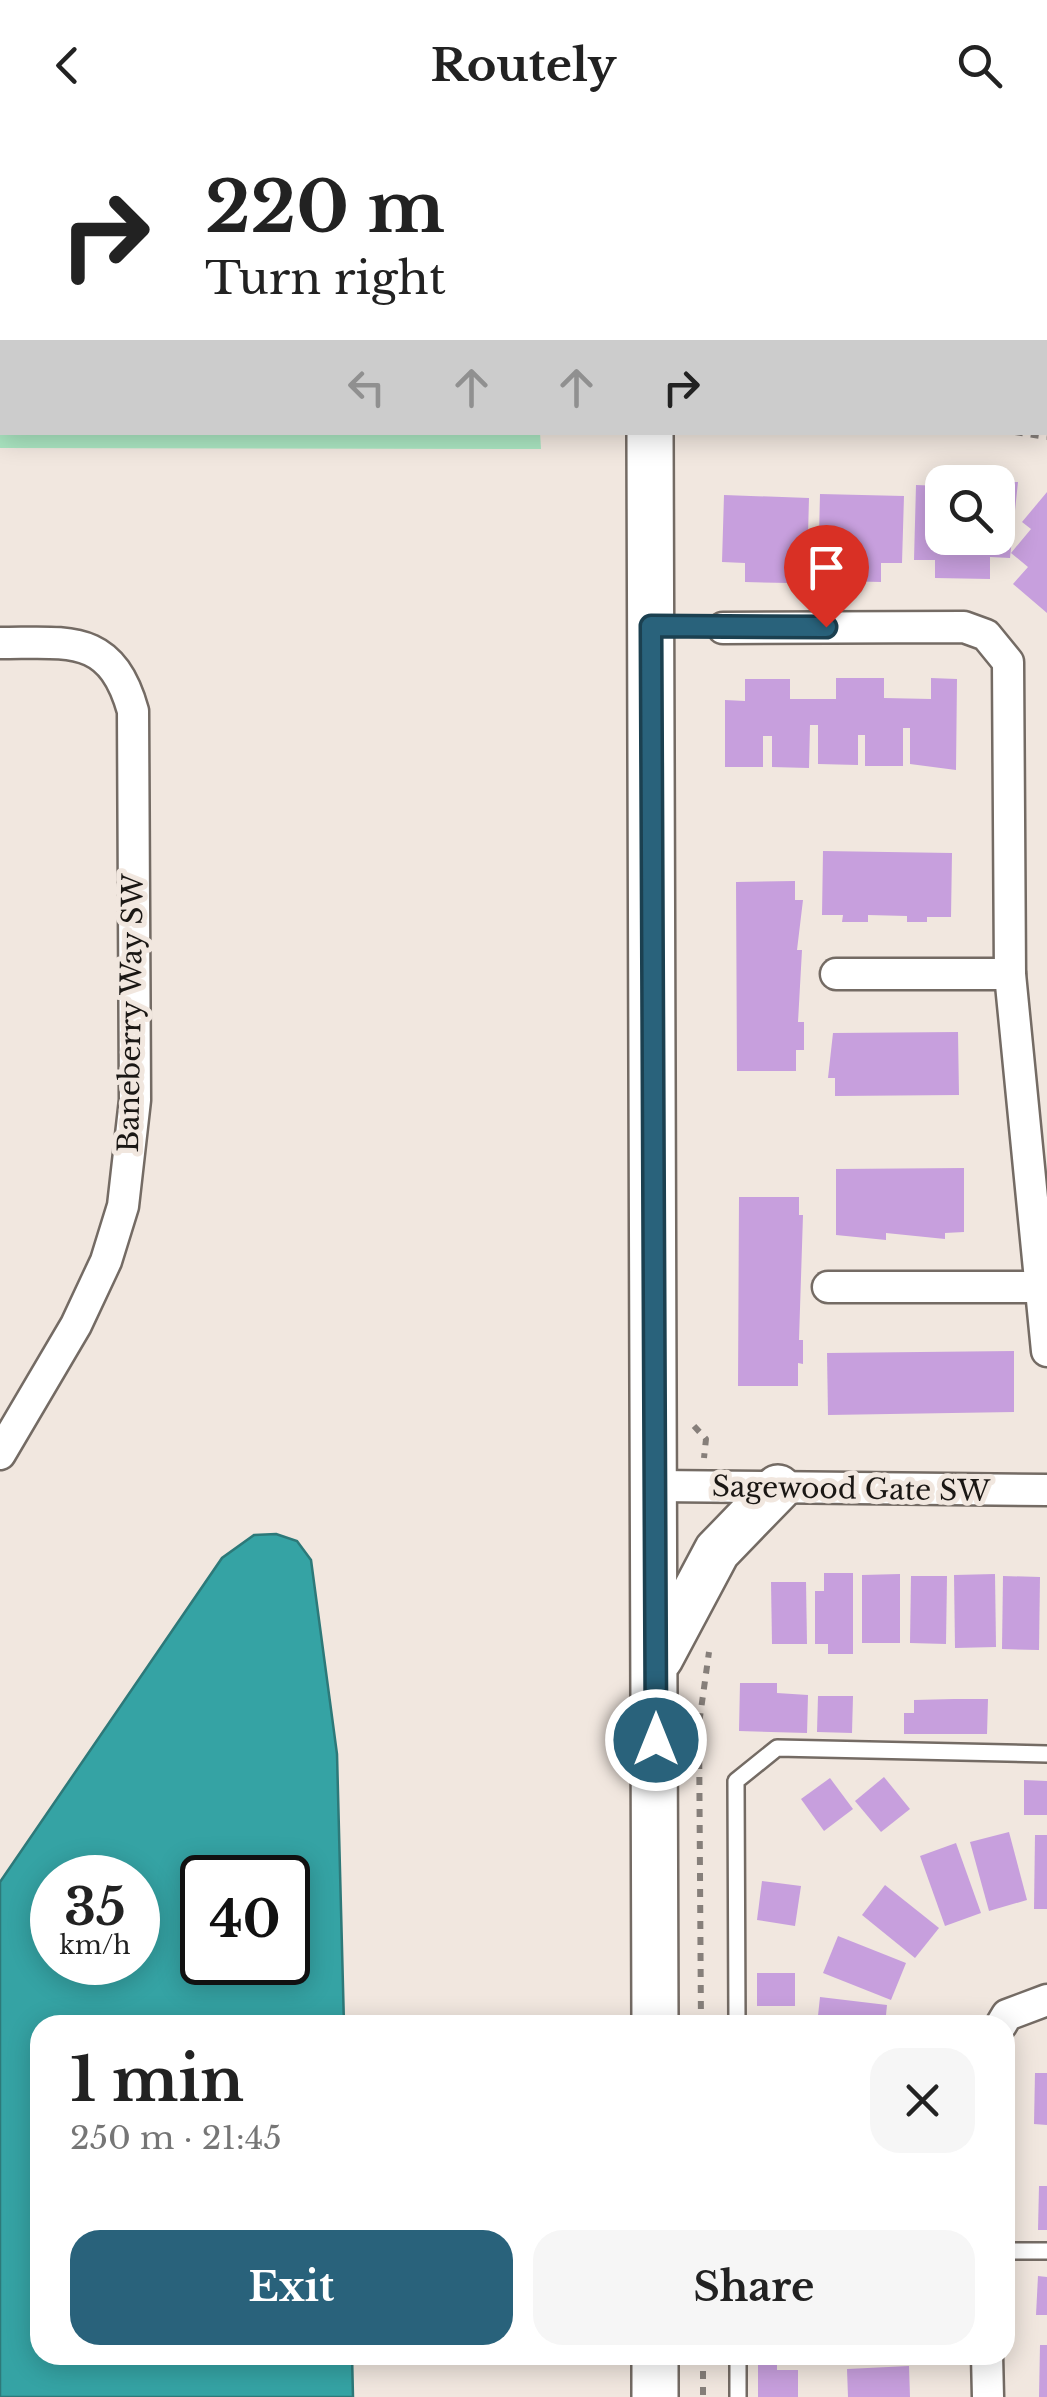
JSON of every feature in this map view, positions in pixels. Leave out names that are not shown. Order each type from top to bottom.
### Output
[{"type":"street","points":[[650,435],[655,2015]]},
{"type":"street","points":[[723,628],[964,627],[1000,648],[1010,678],[1010,974],[1047,1351]]},
{"type":"street","name":"Baneberry Way SW","points":[[0,644],[88,645],[110,662],[124,682],[133,712],[134,1100],[123,1206],[106,1262],[76,1326],[0,1454]]},
{"type":"street","points":[[836,974],[1010,974]]},
{"type":"street","points":[[828,1288],[1041,1288]]},
{"type":"street","name":"Sagewood Gate SW","points":[[655,1486],[1047,1490]]},
{"type":"street","points":[[656,1664],[717,1550],[778,1488]]},
{"type":"street","points":[[1007,2015],[1047,2000]]},
{"type":"street","points":[[655,2365],[656,2397]]},
{"type":"street","points":[[987,2365],[988,2397]]},
{"type":"lane","points":[[651,626],[723,628]]},
{"type":"lane","points":[[737,2015],[736,1781],[777,1748],[1047,1754]]},
{"type":"lane","points":[[1015,2251],[1047,2251]]},
{"type":"lane","points":[[738,2365],[738,2397]]},
{"type":"path","points":[[701,2015],[700,1724],[710,1645]]},
{"type":"path","points":[[702,2365],[703,2397]]},
{"type":"green space","points":[[0,435],[540,435],[541,449],[0,448]]},
{"type":"water","points":[[276,1534],[297,1541],[311,1560],[337,1754],[344,2015],[30,2015],[30,2365],[352,2365],[353,2397],[0,2397],[0,1882],[222,1558],[254,1535]]},
{"type":"building","points":[[916,485],[925,485],[925,555],[1010,555],[990,557],[990,579],[935,578],[935,560],[914,560]]},
{"type":"building","points":[[1047,492],[1047,613],[1013,584],[1028,567],[1013,555],[1031,529],[1022,522]]},
{"type":"building","points":[[820,494],[904,496],[902,563],[881,563],[881,582],[838,581],[839,564],[789,562],[789,583],[745,582],[745,563],[722,562],[724,495],[809,498],[808,536],[819,536]]},
{"type":"building","points":[[836,678],[884,678],[884,698],[931,699],[931,678],[957,679],[956,770],[910,764],[910,728],[903,728],[903,766],[865,766],[865,735],[858,735],[858,765],[818,764],[818,725],[810,725],[809,768],[772,767],[772,736],[763,736],[763,767],[725,767],[725,700],[745,701],[745,679],[790,679],[790,699],[836,699]]},
{"type":"building","points":[[823,851],[952,853],[951,917],[907,922],[907,916],[868,915],[868,922],[842,922],[843,915],[822,915]]},
{"type":"building","points":[[795,881],[795,900],[803,900],[797,950],[802,950],[798,1022],[804,1022],[804,1050],[796,1050],[796,1071],[737,1071],[736,882]]},
{"type":"building","points":[[958,1032],[959,1095],[835,1096],[835,1078],[828,1078],[833,1033]]},
{"type":"building","points":[[964,1168],[964,1232],[945,1233],[945,1239],[886,1233],[886,1240],[836,1235],[836,1169]]},
{"type":"building","points":[[739,1197],[799,1197],[799,1215],[803,1215],[799,1340],[803,1340],[803,1364],[798,1363],[798,1386],[738,1386]]},
{"type":"building","points":[[1014,1351],[1014,1412],[828,1415],[827,1353]]},
{"type":"building","points":[[824,1573],[853,1573],[853,1654],[828,1654],[828,1644],[815,1644],[815,1591],[824,1591]]},
{"type":"building","points":[[900,1574],[900,1643],[862,1643],[862,1575]]},
{"type":"building","points":[[995,1574],[996,1647],[955,1648],[954,1575]]},
{"type":"building","points":[[911,1576],[947,1576],[946,1644],[910,1643]]},
{"type":"building","points":[[1003,1576],[1040,1577],[1039,1650],[1002,1649]]},
{"type":"building","points":[[771,1582],[806,1582],[807,1644],[772,1644]]},
{"type":"building","points":[[740,1683],[777,1683],[777,1693],[808,1695],[807,1733],[739,1731]]},
{"type":"building","points":[[818,1696],[853,1696],[852,1733],[817,1732]]},
{"type":"building","points":[[988,1699],[987,1734],[904,1734],[904,1713],[914,1713],[914,1700]]},
{"type":"building","points":[[884,1777],[910,1809],[881,1832],[855,1801]]},
{"type":"building","points":[[830,1778],[853,1809],[824,1831],[801,1799]]},
{"type":"building","points":[[1024,1780],[1047,1781],[1047,1815],[1024,1815]]},
{"type":"building","points":[[1009,1832],[1027,1900],[989,1911],[970,1842]]},
{"type":"building","points":[[1035,1835],[1047,1835],[1047,1909],[1034,1909]]},
{"type":"building","points":[[956,1843],[981,1913],[945,1926],[920,1856]]},
{"type":"building","points":[[762,1881],[801,1886],[795,1926],[757,1920]]},
{"type":"building","points":[[885,1885],[939,1928],[915,1958],[862,1915]]},
{"type":"building","points":[[838,1936],[906,1963],[891,2000],[823,1973]]},
{"type":"building","points":[[757,1973],[795,1973],[795,2006],[757,2006]]},
{"type":"building","points":[[820,1997],[887,2005],[886,2015],[818,2015]]},
{"type":"building","points":[[1035,2073],[1047,2073],[1047,2125],[1034,2124]]},
{"type":"building","points":[[1039,2186],[1047,2186],[1047,2230],[1038,2230]]},
{"type":"building","points":[[1038,2276],[1047,2277],[1047,2315],[1036,2315]]},
{"type":"building","points":[[1040,2345],[1047,2345],[1047,2397],[1039,2397]]},
{"type":"building","points":[[758,2365],[798,2370],[798,2397],[758,2397]]},
{"type":"building","points":[[909,2366],[910,2397],[848,2397],[847,2369]]},
{"type":"route","points":[[656,1740],[651,626],[826,627]]}]
